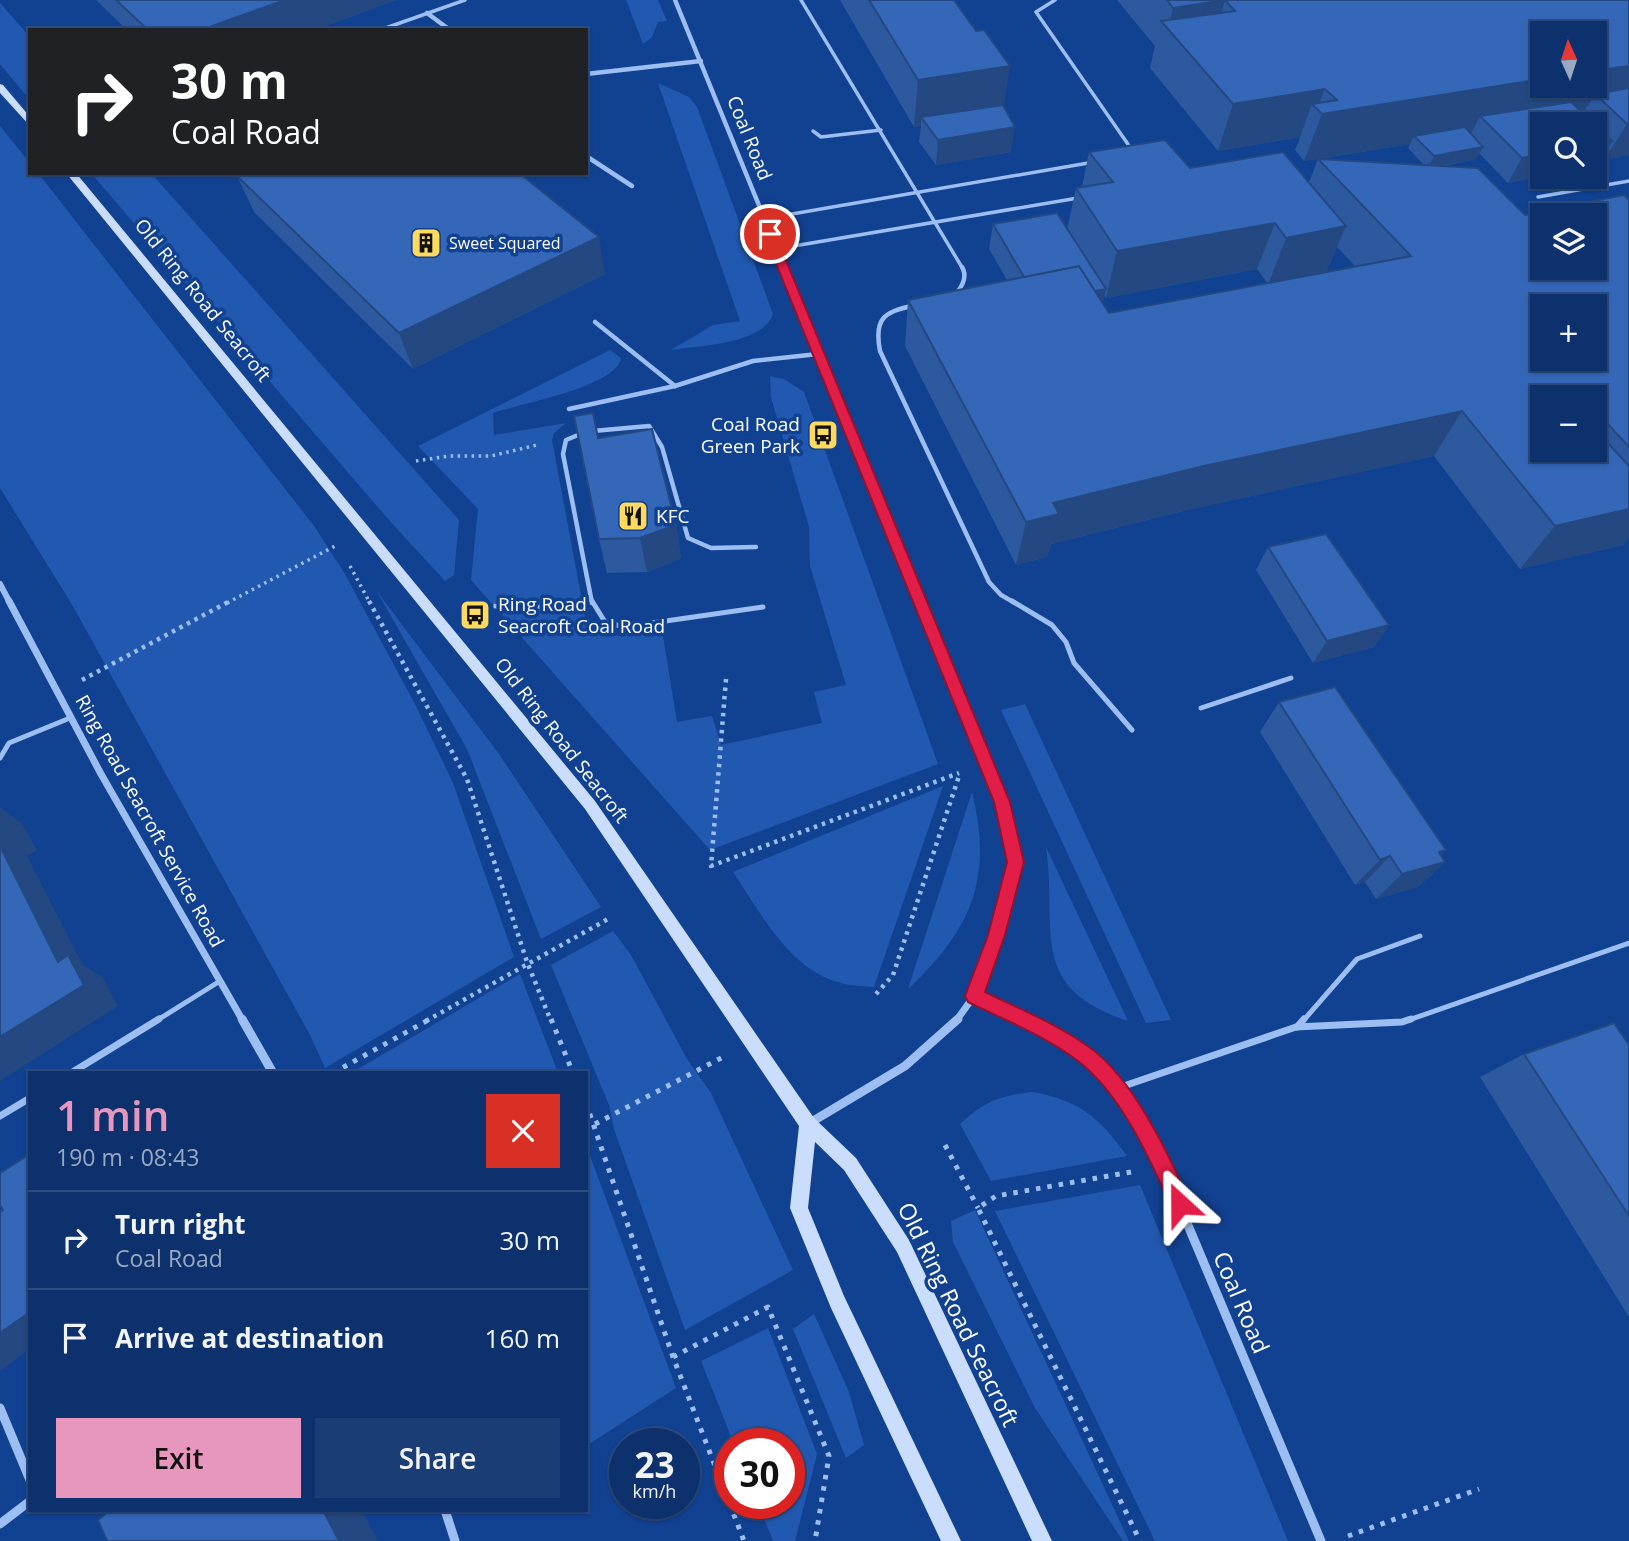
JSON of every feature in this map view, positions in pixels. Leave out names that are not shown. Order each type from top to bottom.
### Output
[{"type":"main road","points":[[0,87],[28,121]]},
{"type":"main road","name":"Old Ring Road Seacroft","points":[[73,175],[590,805],[808,1124],[850,1164],[902,1246],[1042,1541]]},
{"type":"main road","points":[[808,1124],[799,1208],[836,1302],[951,1541]]},
{"type":"street","name":"Coal Road","points":[[675,0],[1002,802],[1015,862],[996,935],[974,996],[957,1020],[905,1066],[808,1124]]},
{"type":"street","points":[[427,13],[447,28]]},
{"type":"street","points":[[588,74],[701,61]]},
{"type":"street","points":[[588,157],[632,186]]},
{"type":"street","name":"Ring Road Seacroft Service Road","points":[[0,584],[70,718],[272,1071]]},
{"type":"street","name":"Coal Road","points":[[974,996],[1047,1031],[1085,1055],[1118,1088],[1163,1166],[1321,1541]]},
{"type":"street","points":[[0,1408],[28,1475]]},
{"type":"street","points":[[0,1524],[28,1503]]},
{"type":"street","points":[[446,1512],[455,1541]]},
{"type":"lane","points":[[386,28],[465,0]]},
{"type":"lane","points":[[801,0],[965,272],[963,285],[948,299]]},
{"type":"lane","points":[[1055,0],[1036,12],[1135,154],[1122,157]]},
{"type":"lane","points":[[813,131],[821,137],[881,130]]},
{"type":"lane","points":[[763,219],[1096,161]]},
{"type":"lane","points":[[1538,197],[1629,181]]},
{"type":"lane","points":[[776,249],[1091,196]]},
{"type":"lane","points":[[919,305],[898,308],[880,318],[875,332],[880,351],[989,582],[1001,595],[1052,625],[1066,642],[1074,663],[1132,730]]},
{"type":"lane","points":[[594,321],[675,386]]},
{"type":"lane","points":[[569,409],[675,386],[753,361],[818,354]]},
{"type":"lane","points":[[756,547],[711,548],[688,538],[679,515],[664,451],[657,433],[649,426],[606,429],[566,440],[563,454],[593,607],[605,622],[624,627],[763,607]]},
{"type":"lane","points":[[1201,708],[1291,678]]},
{"type":"lane","points":[[0,758],[9,743],[70,718]]},
{"type":"lane","points":[[1296,1027],[1357,959],[1420,936]]},
{"type":"lane","points":[[1118,1088],[1296,1027],[1402,1022],[1629,943]]},
{"type":"lane","points":[[74,1071],[220,981]]},
{"type":"lane","points":[[0,1116],[28,1099]]},
{"type":"path","points":[[416,461],[449,456],[491,456],[566,440]]},
{"type":"path","points":[[58,693],[338,544],[467,779],[527,962],[572,1071]]},
{"type":"path","points":[[443,623],[486,606],[593,607]]},
{"type":"path","points":[[726,679],[711,866],[960,772],[893,975],[876,994]]},
{"type":"path","points":[[336,1071],[608,919]]},
{"type":"path","points":[[595,1124],[752,1042]]},
{"type":"path","points":[[588,1108],[674,1357],[744,1541]]},
{"type":"path","points":[[945,1145],[1140,1541]]},
{"type":"path","points":[[978,1208],[996,1196],[1163,1166]]},
{"type":"path","points":[[674,1357],[768,1307],[829,1456],[815,1541]]},
{"type":"path","points":[[1345,1537],[1479,1489]]},
{"type":"shaded area","points":[[626,0],[658,0],[667,21],[658,22],[652,37],[643,44]]},
{"type":"shaded area","points":[[0,3],[28,35],[28,98],[0,64]]},
{"type":"shaded area","points":[[658,83],[689,97],[697,107],[773,314],[767,324],[744,338],[671,350],[713,325],[740,321]]},
{"type":"shaded area","points":[[0,126],[28,161],[28,175],[40,175],[314,526],[345,574],[416,706],[453,783],[514,957],[325,1068],[310,1035],[74,608],[0,488]]},
{"type":"shaded area","points":[[93,175],[153,175],[459,520],[454,575],[445,581],[388,519]]},
{"type":"shaded area","points":[[610,350],[621,358],[615,368],[603,378],[565,393],[493,413],[494,435],[566,423],[554,433],[552,440],[586,622],[594,629],[612,635],[662,630],[677,722],[712,716],[721,745],[822,723],[814,692],[846,685],[810,566],[809,527],[771,397],[770,376],[784,379],[804,392],[938,764],[710,850],[471,580],[478,509],[418,446]]},
{"type":"shaded area","points":[[376,590],[499,754],[601,907],[541,939],[467,749]]},
{"type":"shaded area","points":[[1025,704],[1171,1020],[1146,1023],[1001,710]]},
{"type":"shaded area","points":[[943,786],[874,987],[841,983],[806,966],[778,938],[733,872]]},
{"type":"shaded area","points":[[972,792],[980,851],[972,900],[948,945],[908,989]]},
{"type":"shaded area","points":[[1046,847],[1128,1021],[1096,1007],[1074,991],[1060,973],[1053,953],[1050,930]]},
{"type":"shaded area","points":[[613,931],[631,955],[687,1059],[711,1093],[793,1270],[685,1330],[614,1129],[609,1105],[551,965]]},
{"type":"shaded area","points":[[520,974],[557,1071],[354,1071]]},
{"type":"shaded area","points":[[1032,1092],[1063,1100],[1087,1112],[1127,1156],[991,1181],[960,1124],[993,1101]]},
{"type":"shaded area","points":[[588,1150],[676,1388],[614,1428],[609,1428],[609,1431],[588,1445]]},
{"type":"shaded area","points":[[1140,1185],[1288,1541],[1155,1541],[995,1211]]},
{"type":"shaded area","points":[[975,1210],[1129,1541],[1123,1541],[1035,1408],[953,1242],[951,1221]]},
{"type":"shaded area","points":[[814,1314],[849,1392],[864,1445],[846,1458],[793,1329]]},
{"type":"shaded area","points":[[768,1328],[817,1454],[805,1501],[805,1428],[728,1428],[701,1361]]},
{"type":"shaded area","points":[[764,1519],[801,1519],[795,1541],[773,1541]]},
{"type":"building","points":[[116,0],[285,0],[207,28],[146,28]]},
{"type":"building","points":[[869,0],[954,0],[976,31],[984,30],[1010,66],[918,80]]},
{"type":"building","points":[[1167,0],[1225,0],[1173,8]]},
{"type":"building","points":[[1225,0],[1629,0],[1629,66],[1607,69],[1607,21],[1530,21],[1530,81],[1322,114],[1312,104],[1337,100],[1325,89],[1233,104],[1161,21],[1235,11]]},
{"type":"building","points":[[1629,88],[1629,123],[1599,98],[1607,98],[1607,92]]},
{"type":"building","points":[[1571,102],[1582,112],[1530,112],[1530,156],[1522,158],[1480,116]]},
{"type":"building","points":[[1003,105],[1015,127],[938,140],[921,117]]},
{"type":"building","points":[[1465,127],[1483,147],[1434,156],[1414,136]]},
{"type":"building","points":[[1165,140],[1190,168],[1283,152],[1346,226],[1286,238],[1275,223],[1117,251],[1076,188],[1113,182],[1089,152]]},
{"type":"building","points":[[1318,159],[1478,168],[1525,215],[1530,214],[1530,280],[1607,280],[1607,203],[1584,203],[1624,195],[1629,200],[1629,447],[1607,423],[1607,385],[1530,385],[1530,462],[1607,462],[1607,442],[1629,466],[1629,509],[1555,526],[1462,411],[1204,466],[1053,503],[1059,514],[1026,522],[908,300],[1079,266],[1109,313],[1411,256]]},
{"type":"building","name":"Sweet Squared","points":[[522,175],[599,237],[399,333],[237,176]]},
{"type":"building","points":[[1057,213],[1106,289],[1095,291],[1079,266],[1024,277],[993,224]]},
{"type":"building","name":"KFC","points":[[593,413],[598,438],[652,429],[676,525],[640,538],[599,539],[574,416]]},
{"type":"building","points":[[1326,534],[1389,625],[1327,641],[1268,547]]},
{"type":"building","points":[[1335,687],[1446,850],[1439,852],[1445,862],[1402,874],[1390,856],[1380,860],[1279,702]]},
{"type":"building","points":[[0,846],[58,962],[68,955],[84,985],[0,1037]]},
{"type":"building","points":[[1614,1023],[1629,1045],[1629,1216],[1524,1054]]},
{"type":"building","points":[[28,1155],[28,1313],[0,1333],[0,1212],[3,1210],[0,1205],[0,1173]]},
{"type":"building","points":[[108,1512],[324,1512],[339,1541],[107,1541],[98,1520]]},
{"type":"place","name":"Sweet Squared","points":[[426,243]]},
{"type":"place","name":"Coal Road Green Park","points":[[823,435]]},
{"type":"place","name":"KFC","points":[[633,516]]},
{"type":"place","name":"Ring Road Seacroft Coal Road","points":[[475,615]]},
{"type":"route","points":[[770,234],[1002,802],[1015,862],[996,935],[974,996],[1047,1031],[1085,1055],[1118,1088],[1163,1166],[1180,1204]]}]
